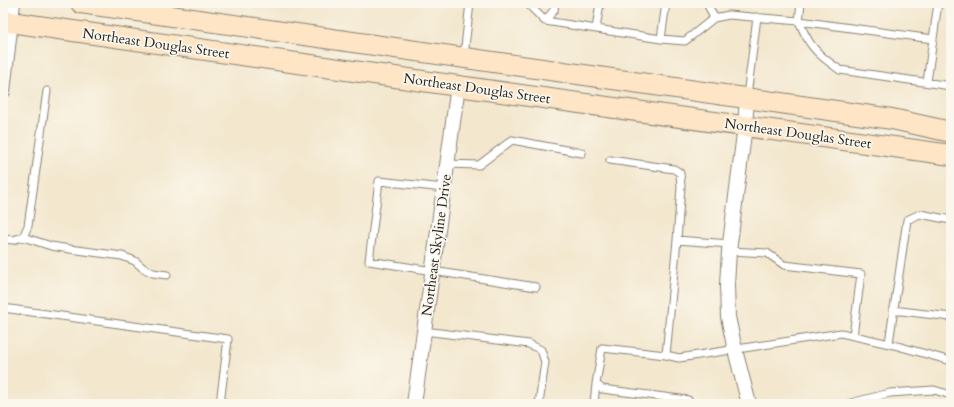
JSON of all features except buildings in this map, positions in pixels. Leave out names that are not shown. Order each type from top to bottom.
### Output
[{"type":"main road","name":"Northeast Douglas Street","points":[[81,3],[892,119],[951,132]]},
{"type":"main road","name":"Northeast Douglas Street","points":[[9,15],[458,86],[951,154]]},
{"type":"main road","points":[[458,86],[464,72],[472,65],[493,62]]},
{"type":"street","points":[[3,91],[9,15]]},
{"type":"street","name":"Northeast Skyline Drive","points":[[414,404],[458,86]]},
{"type":"street","points":[[747,99],[727,285],[728,317],[749,404]]},
{"type":"lane","points":[[463,57],[470,3]]},
{"type":"lane","points":[[527,3],[545,22],[685,42],[714,18],[729,15],[799,21],[933,39]]},
{"type":"lane","points":[[545,22],[554,10],[555,3]]},
{"type":"lane","points":[[596,29],[600,3]]},
{"type":"lane","points":[[661,39],[666,3]]},
{"type":"lane","points":[[707,3],[714,18]]},
{"type":"lane","points":[[801,3],[799,21],[806,37],[825,59],[840,70],[951,86]]},
{"type":"lane","points":[[927,82],[938,3]]},
{"type":"lane","points":[[747,99],[757,17]]},
{"type":"lane","points":[[23,237],[28,226],[47,91]]},
{"type":"lane","points":[[447,164],[479,166],[512,140],[582,153]]},
{"type":"lane","points":[[610,160],[674,169],[680,173],[681,187],[677,240],[666,355]]},
{"type":"lane","points":[[444,188],[379,181],[369,262],[536,287]]},
{"type":"lane","points":[[889,343],[907,220],[920,214],[951,220]]},
{"type":"lane","points":[[3,239],[13,240],[23,237],[57,247],[122,256],[135,261],[143,268],[153,273],[167,275]]},
{"type":"lane","points":[[677,240],[767,253],[784,265],[861,274],[853,336]]},
{"type":"lane","points":[[3,308],[228,339],[220,404]]},
{"type":"lane","points":[[894,310],[951,317]]},
{"type":"lane","points":[[424,330],[529,344],[541,350],[545,362],[539,404]]},
{"type":"lane","points":[[594,404],[602,348],[666,355],[679,358],[841,333],[889,343],[951,361]]},
{"type":"lane","points":[[596,384],[602,388],[688,400],[691,404]]},
{"type":"lane","points":[[846,404],[890,393],[934,390],[951,395]]}]
